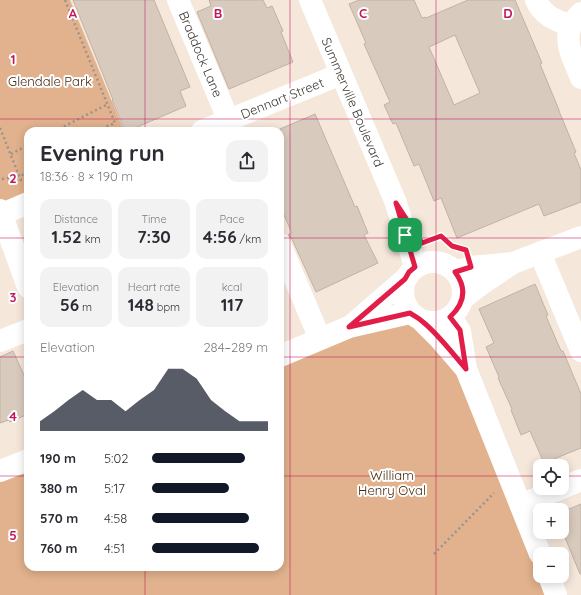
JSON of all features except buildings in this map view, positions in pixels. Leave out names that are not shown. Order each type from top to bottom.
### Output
[{"type":"street","name":"Braddock Lane","points":[[178,0],[231,126]]},
{"type":"street","name":"Summerville Boulevard","points":[[310,0],[396,203],[422,243],[456,267]]},
{"type":"street","points":[[536,0],[544,13],[553,19],[576,20],[568,40],[581,78]]},
{"type":"street","name":"Dennart Street","points":[[231,126],[341,74]]},
{"type":"street","points":[[24,197],[1,212],[24,276]]},
{"type":"street","name":"Summerville Boulevard","points":[[396,203],[410,273]]},
{"type":"street","points":[[462,299],[513,263],[581,237]]},
{"type":"street","points":[[540,253],[581,351]]},
{"type":"street","points":[[284,254],[320,339]]},
{"type":"street","points":[[349,327],[421,264],[436,262],[456,267],[513,263]]},
{"type":"street","points":[[284,354],[349,327],[416,317],[430,323],[444,321],[456,312],[462,299],[462,284],[456,267]]},
{"type":"street","points":[[410,273],[403,286],[403,300],[416,317],[440,339],[466,369]]},
{"type":"street","points":[[450,317],[460,330],[466,369],[537,547]]},
{"type":"street","points":[[0,341],[24,332]]},
{"type":"street","points":[[0,471],[24,462]]},
{"type":"street","points":[[521,505],[581,480]]},
{"type":"street","points":[[552,583],[556,595]]},
{"type":"path","points":[[65,0],[115,123],[105,127]]},
{"type":"path","points":[[63,127],[108,104]]},
{"type":"path","points":[[0,128],[24,190]]},
{"type":"path","points":[[11,154],[24,147]]},
{"type":"path","points":[[2,179],[24,174]]},
{"type":"path","points":[[422,243],[441,236],[452,246],[466,250],[456,267]]},
{"type":"path","points":[[434,554],[496,490]]},
{"type":"green space","name":"Glendale Park","points":[[0,0],[70,0],[122,127],[24,127],[24,204],[0,210]]},
{"type":"green space","name":"William Henry Oval","points":[[410,313],[440,339],[537,547],[533,547],[533,583],[546,583],[556,595],[0,595],[0,471],[24,462],[24,571],[284,571],[284,355]]},
{"type":"route","points":[[396,203],[422,243],[441,236],[452,246],[466,250],[471,267],[455,272],[462,284],[463,292],[460,306],[450,317],[460,330],[466,369],[422,321],[410,313],[349,327],[405,279],[409,272],[415,267],[405,235],[396,203]]}]
